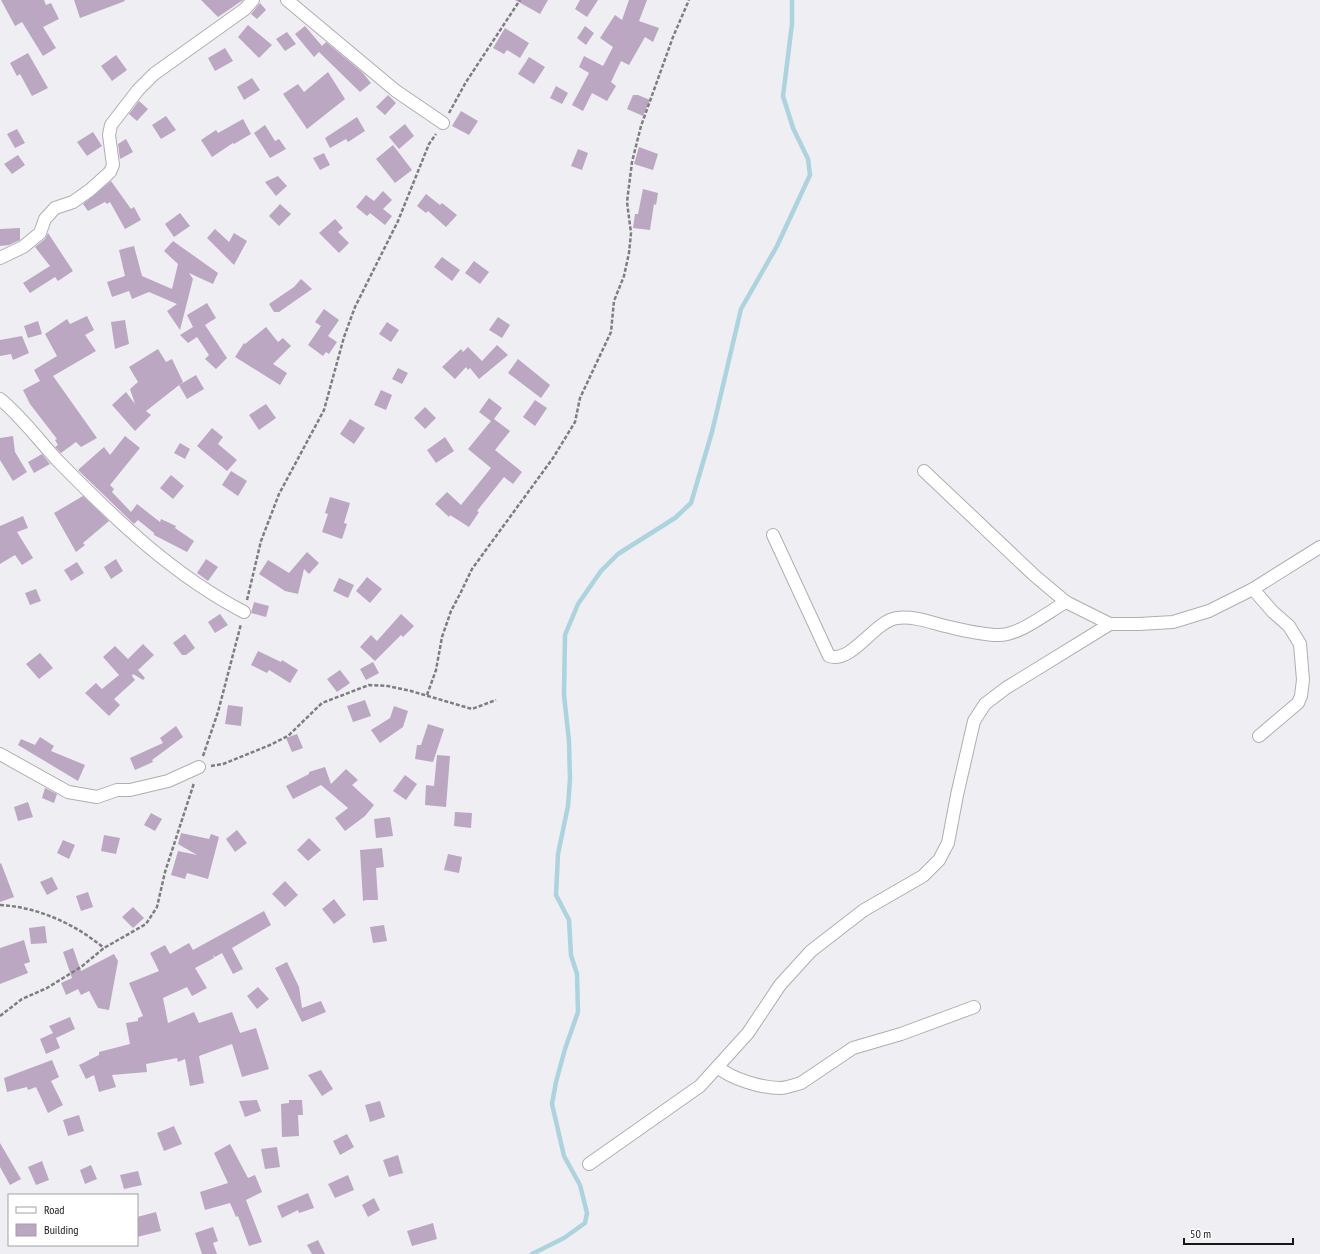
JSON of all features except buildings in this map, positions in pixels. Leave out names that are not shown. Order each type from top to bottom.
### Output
[{"type":"street","points":[[0,258],[23,247],[40,233],[46,219],[55,208],[73,202],[90,190],[110,172],[113,165],[109,135],[111,125],[138,90],[154,74],[245,9],[253,0]]},
{"type":"street","points":[[287,0],[396,91],[443,123]]},
{"type":"street","points":[[0,399],[14,411],[88,492],[134,535],[176,570],[215,597],[244,612]]},
{"type":"street","points":[[924,471],[1035,576],[1066,602],[1110,624],[1173,622],[1209,612],[1253,589],[1320,547]]},
{"type":"street","points":[[773,535],[829,656],[836,658],[843,656],[880,627],[896,618],[914,618],[971,632],[1000,635],[1021,629],[1066,602]]},
{"type":"street","points":[[1253,589],[1273,612],[1288,626],[1300,644],[1303,680],[1301,696],[1298,703],[1259,736]]},
{"type":"street","points":[[589,1164],[700,1086],[748,1033],[780,985],[811,952],[864,910],[923,876],[939,860],[948,843],[957,795],[974,721],[985,704],[1006,688],[1110,624]]},
{"type":"street","points":[[0,754],[68,792],[97,797],[117,790],[130,790],[168,781],[199,767]]},
{"type":"street","points":[[718,1067],[723,1072],[741,1081],[775,1088],[792,1086],[801,1083],[853,1048],[902,1034],[974,1007]]},
{"type":"path","points":[[0,1016],[22,999],[48,988],[81,966],[104,948],[146,924],[157,907],[165,872],[218,712],[262,541],[279,494],[324,410],[344,337],[355,307],[398,220],[429,144],[443,123],[466,82],[520,0]]},
{"type":"path","points":[[427,695],[436,670],[442,637],[451,611],[472,569],[554,458],[575,422],[580,398],[612,332],[614,305],[624,276],[629,253],[631,233],[627,202],[632,162],[641,126],[673,38],[689,0]]},
{"type":"path","points":[[199,767],[223,764],[270,745],[288,736],[322,703],[369,685],[388,686],[427,695],[472,710],[496,700]]},
{"type":"path","points":[[0,905],[29,910],[66,922],[87,934],[104,948]]},
{"type":"waterway","points":[[532,1254],[564,1238],[585,1223],[587,1213],[580,1185],[564,1156],[552,1104],[565,1049],[578,1012],[577,974],[571,955],[569,920],[556,895],[558,854],[568,806],[570,779],[569,741],[564,695],[565,635],[578,604],[601,571],[618,554],[675,518],[691,503],[712,432],[741,309],[777,246],[810,175],[808,159],[793,128],[783,96],[792,24],[792,0]]}]
